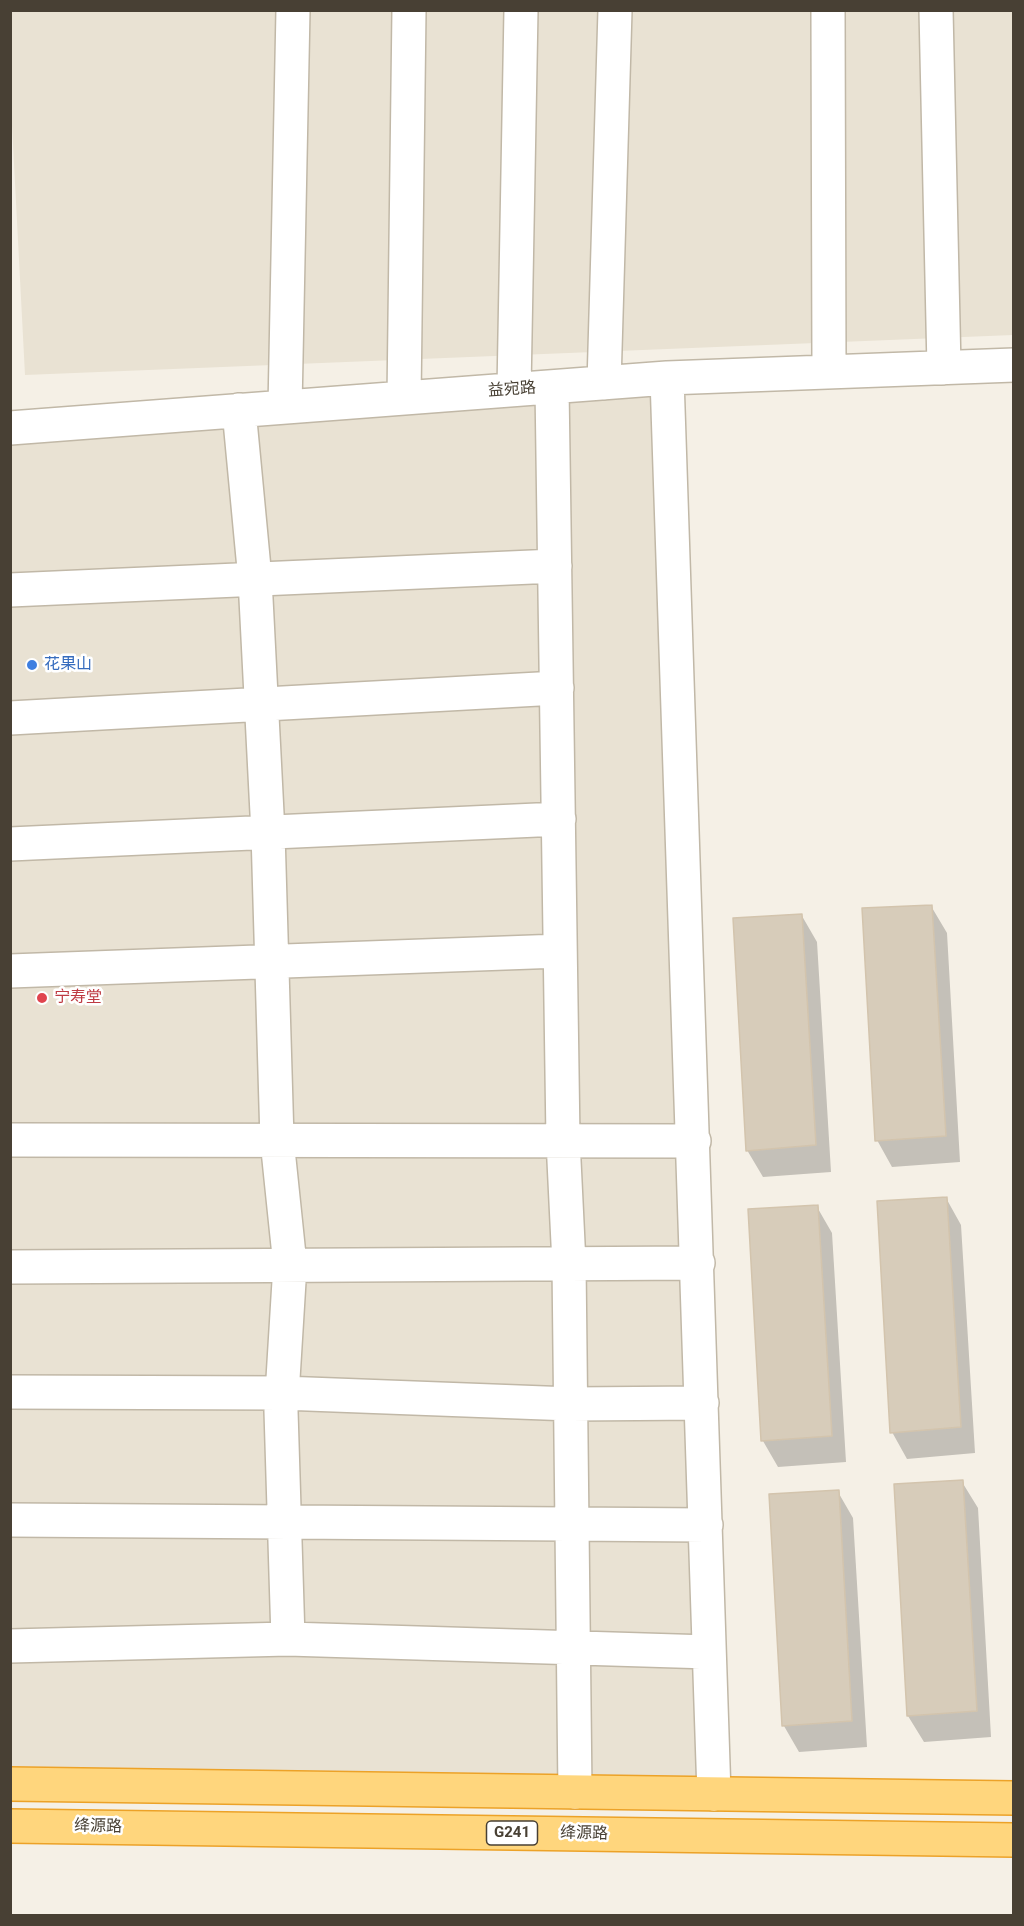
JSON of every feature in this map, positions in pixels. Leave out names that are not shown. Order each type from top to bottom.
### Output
[{"type":"highway","points":[[10,1784],[1014,1798]]},
{"type":"highway","name":"绛源路","points":[[10,1826],[1014,1840]]},
{"type":"street","points":[[285,407],[293,10]]},
{"type":"street","points":[[404,398],[409,10]]},
{"type":"street","points":[[514,389],[521,10]]},
{"type":"street","points":[[604,383],[615,10]]},
{"type":"street","points":[[828,10],[828,370]]},
{"type":"street","points":[[936,10],[944,368]]},
{"type":"street","name":"益宛路","points":[[10,428],[667,378],[828,370],[1014,365]]},
{"type":"street","points":[[667,378],[714,1794]]},
{"type":"street","points":[[552,387],[563,1140],[569,1264],[575,1792]]},
{"type":"street","points":[[238,410],[255,579],[268,832],[277,1140],[290,1265],[282,1393],[288,1639]]},
{"type":"street","points":[[10,590],[555,566]]},
{"type":"street","points":[[10,718],[557,688]]},
{"type":"street","points":[[10,844],[559,819]]},
{"type":"street","points":[[10,971],[560,951]]},
{"type":"street","points":[[10,1140],[694,1140]]},
{"type":"street","points":[[10,1267],[698,1263]]},
{"type":"street","points":[[10,1392],[282,1393],[571,1404],[702,1403]]},
{"type":"street","points":[[10,1520],[572,1522],[706,1525]]},
{"type":"street","points":[[10,1646],[288,1639],[709,1652]]},
{"type":"shaded area","points":[[10,11],[1013,11],[1013,335],[25,375],[11,106]]},
{"type":"shaded area","points":[[667,378],[714,1794],[11,1784],[11,428]]},
{"type":"building","points":[[932,905],[946,1136],[875,1141],[862,908]]},
{"type":"building","points":[[802,914],[816,1145],[746,1151],[733,918]]},
{"type":"building","points":[[947,1197],[961,1427],[890,1433],[877,1201]]},
{"type":"building","points":[[818,1205],[832,1436],[761,1441],[748,1209]]},
{"type":"building","points":[[963,1480],[977,1711],[907,1716],[894,1484]]},
{"type":"building","points":[[839,1490],[852,1721],[782,1726],[769,1494]]},
{"type":"place","name":"花果山","points":[[32,665]]},
{"type":"place","name":"宁寿堂","points":[[42,998]]}]
